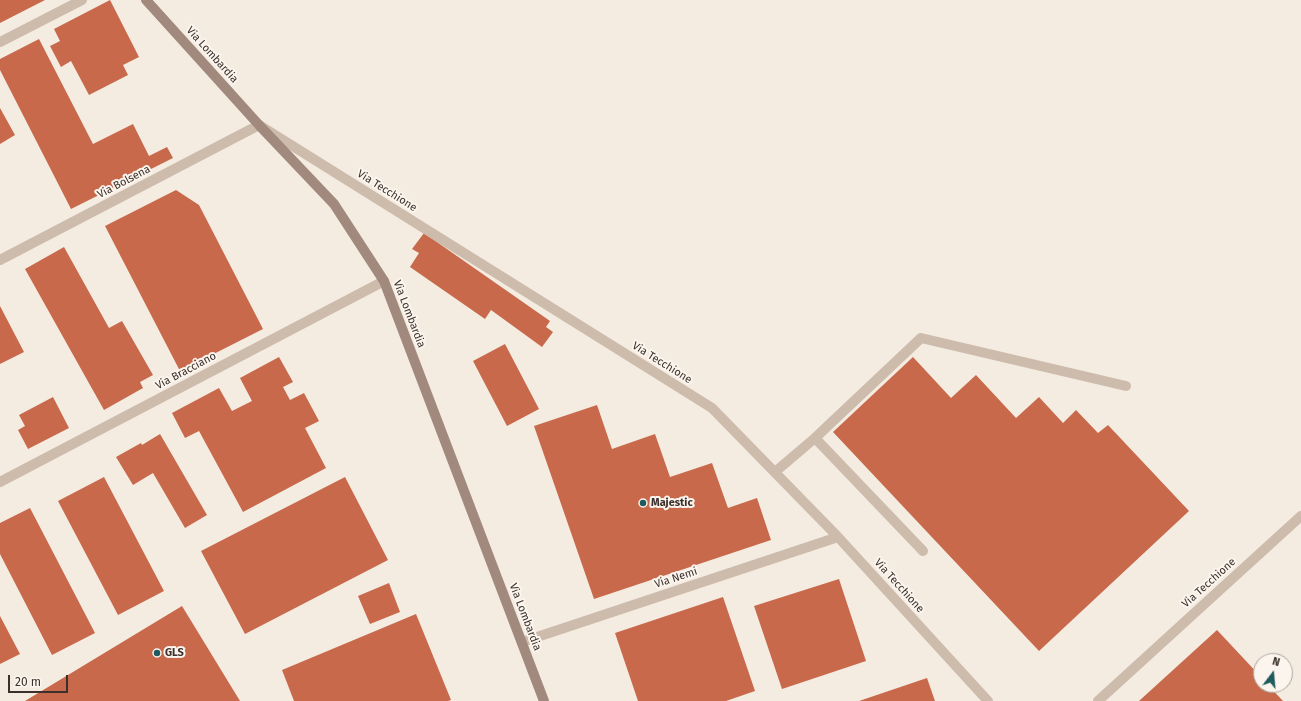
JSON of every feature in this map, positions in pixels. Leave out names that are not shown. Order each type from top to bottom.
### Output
[{"type":"street","points":[[0,42],[82,0]]},
{"type":"street","name":"Via Lombardia","points":[[146,0],[259,125],[334,204],[384,281],[544,701]]},
{"type":"street","name":"Via Bolsena","points":[[0,260],[259,125]]},
{"type":"street","name":"Via Tecchione","points":[[259,125],[712,408],[838,537],[988,701]]},
{"type":"street","name":"Via Bracciano","points":[[0,482],[384,281]]},
{"type":"street","points":[[775,472],[815,438],[921,338],[1126,386]]},
{"type":"street","points":[[815,438],[923,551]]},
{"type":"street","name":"Via Tecchione","points":[[1098,701],[1301,516]]},
{"type":"street","name":"Via Nemi","points":[[522,642],[838,537]]},
{"type":"building","points":[[0,0],[45,0],[0,23]]},
{"type":"building","points":[[110,0],[139,57],[123,65],[128,75],[89,95],[71,61],[61,67],[50,46],[60,41],[54,29]]},
{"type":"building","points":[[39,39],[93,144],[133,124],[149,156],[167,147],[173,158],[71,209],[0,70],[0,59]]},
{"type":"building","points":[[0,108],[15,135],[0,144]]},
{"type":"building","points":[[176,190],[199,205],[263,329],[180,371],[105,226]]},
{"type":"building","points":[[424,233],[550,321],[546,327],[553,332],[542,347],[491,310],[485,319],[410,267],[419,253],[412,249]]},
{"type":"building","points":[[64,247],[109,328],[122,321],[153,375],[140,382],[143,388],[104,410],[25,269]]},
{"type":"building","points":[[0,306],[24,352],[0,364]]},
{"type":"building","points":[[505,344],[539,409],[507,426],[473,361]]},
{"type":"building","points":[[279,357],[293,382],[283,387],[290,400],[304,393],[319,421],[305,428],[326,468],[243,512],[199,431],[185,438],[172,413],[219,388],[232,411],[252,401],[240,378]]},
{"type":"building","points":[[913,357],[951,398],[976,375],[1016,418],[1039,397],[1063,423],[1076,410],[1098,433],[1108,425],[1189,511],[1039,651],[833,432]]},
{"type":"building","points":[[53,397],[69,428],[28,449],[18,430],[25,426],[19,415]]},
{"type":"building","name":"Majestic","points":[[597,405],[612,449],[655,434],[670,477],[712,463],[728,508],[757,498],[771,540],[594,599],[534,426]]},
{"type":"building","points":[[160,434],[207,515],[185,528],[153,473],[133,485],[116,457],[141,443],[142,445]]},
{"type":"building","points":[[104,477],[164,591],[118,615],[58,501]]},
{"type":"building","points":[[345,477],[388,560],[245,634],[201,551]]},
{"type":"building","points":[[30,508],[95,633],[52,655],[0,554],[0,523]]},
{"type":"building","points":[[839,579],[866,661],[782,689],[754,606]]},
{"type":"building","points":[[389,583],[400,612],[370,624],[358,596]]},
{"type":"building","points":[[723,597],[755,691],[726,701],[638,701],[615,633]]},
{"type":"building","name":"GLS","points":[[182,606],[240,701],[25,701]]},
{"type":"building","points":[[416,614],[451,700],[294,701],[282,670]]},
{"type":"building","points":[[0,616],[20,654],[0,664]]},
{"type":"building","points":[[1217,630],[1253,668],[1253,693],[1276,693],[1283,701],[1139,701]]},
{"type":"building","points":[[927,678],[935,701],[859,701]]},
{"type":"place","name":"Majestic","points":[[643,503]]},
{"type":"place","name":"GLS","points":[[157,653]]}]
